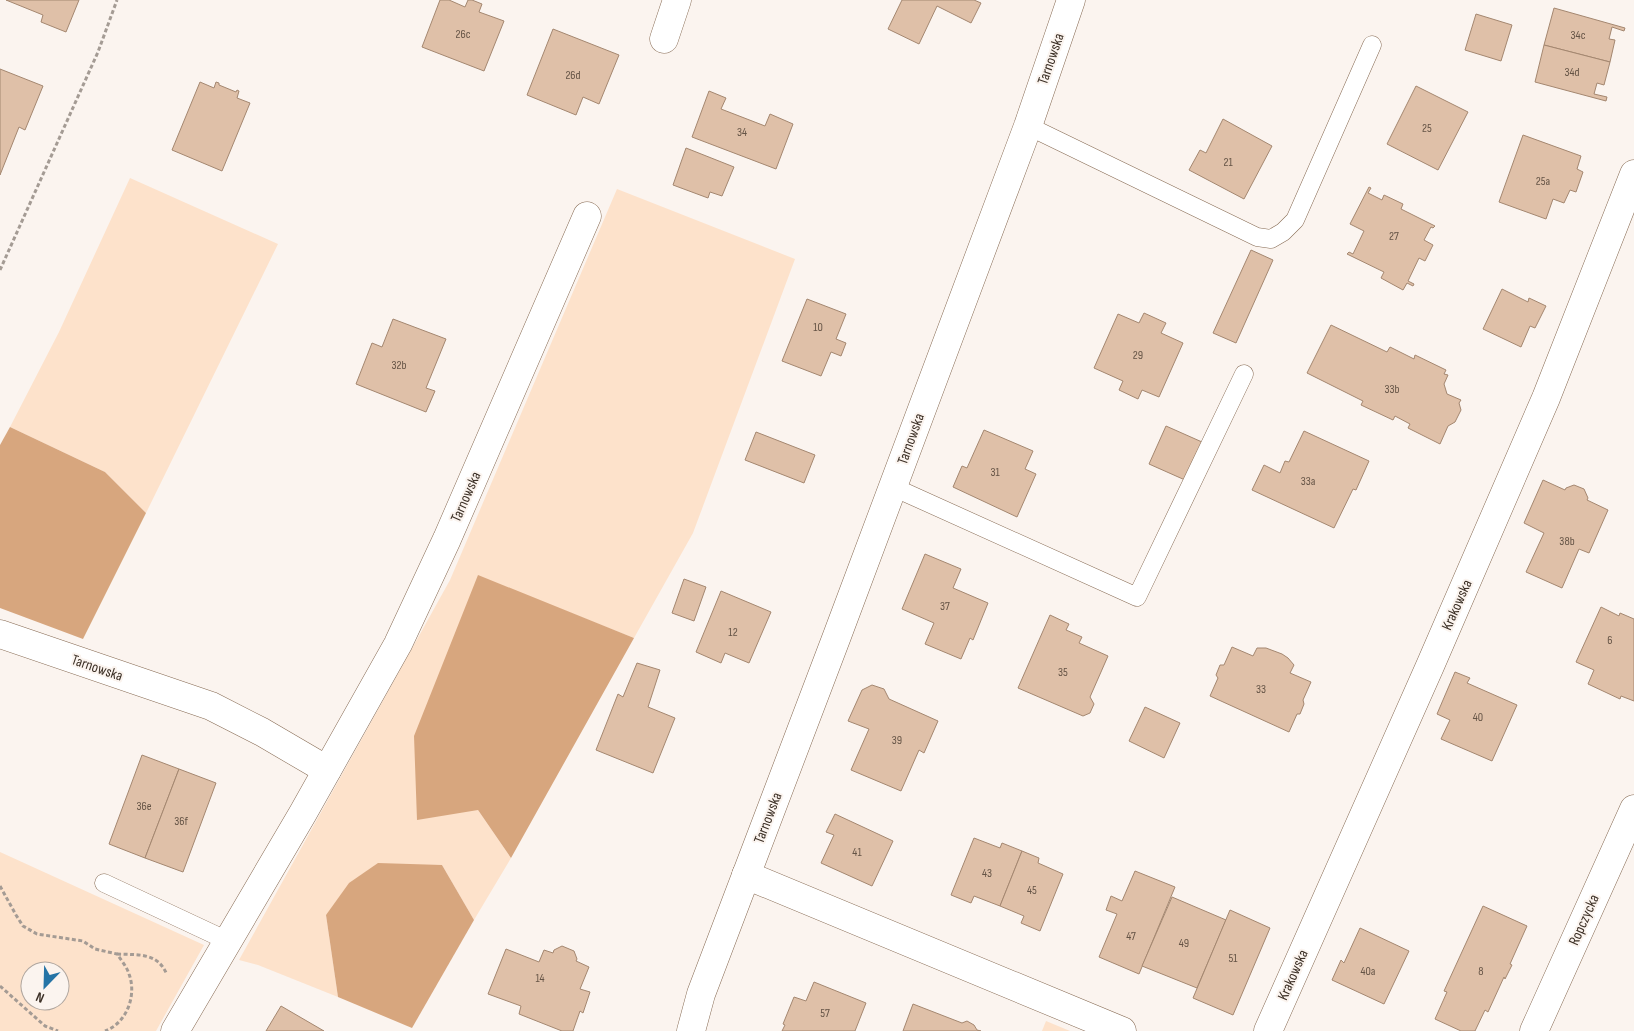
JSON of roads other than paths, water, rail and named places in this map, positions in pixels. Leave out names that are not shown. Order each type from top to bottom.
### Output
[{"type":"street","points":[[664,39],[677,0]]},
{"type":"street","name":"Tarnowska","points":[[691,1031],[702,994],[746,875],[1028,126],[1071,0]]},
{"type":"street","name":"Krakowska","points":[[1268,1031],[1430,666],[1546,398],[1634,174]]},
{"type":"street","name":"Tarnowska","points":[[175,1031],[398,644],[459,513],[587,216]]},
{"type":"street","name":"Tarnowska","points":[[0,634],[211,706],[262,732],[327,770]]},
{"type":"street","name":"Ropczycka","points":[[1534,1031],[1634,809]]},
{"type":"street","points":[[746,875],[1122,1031]]},
{"type":"lane","points":[[1028,126],[1257,237],[1271,240],[1283,232],[1295,220],[1372,44]]},
{"type":"lane","points":[[893,487],[1138,597],[1244,374]]},
{"type":"lane","points":[[104,884],[228,941]]}]
